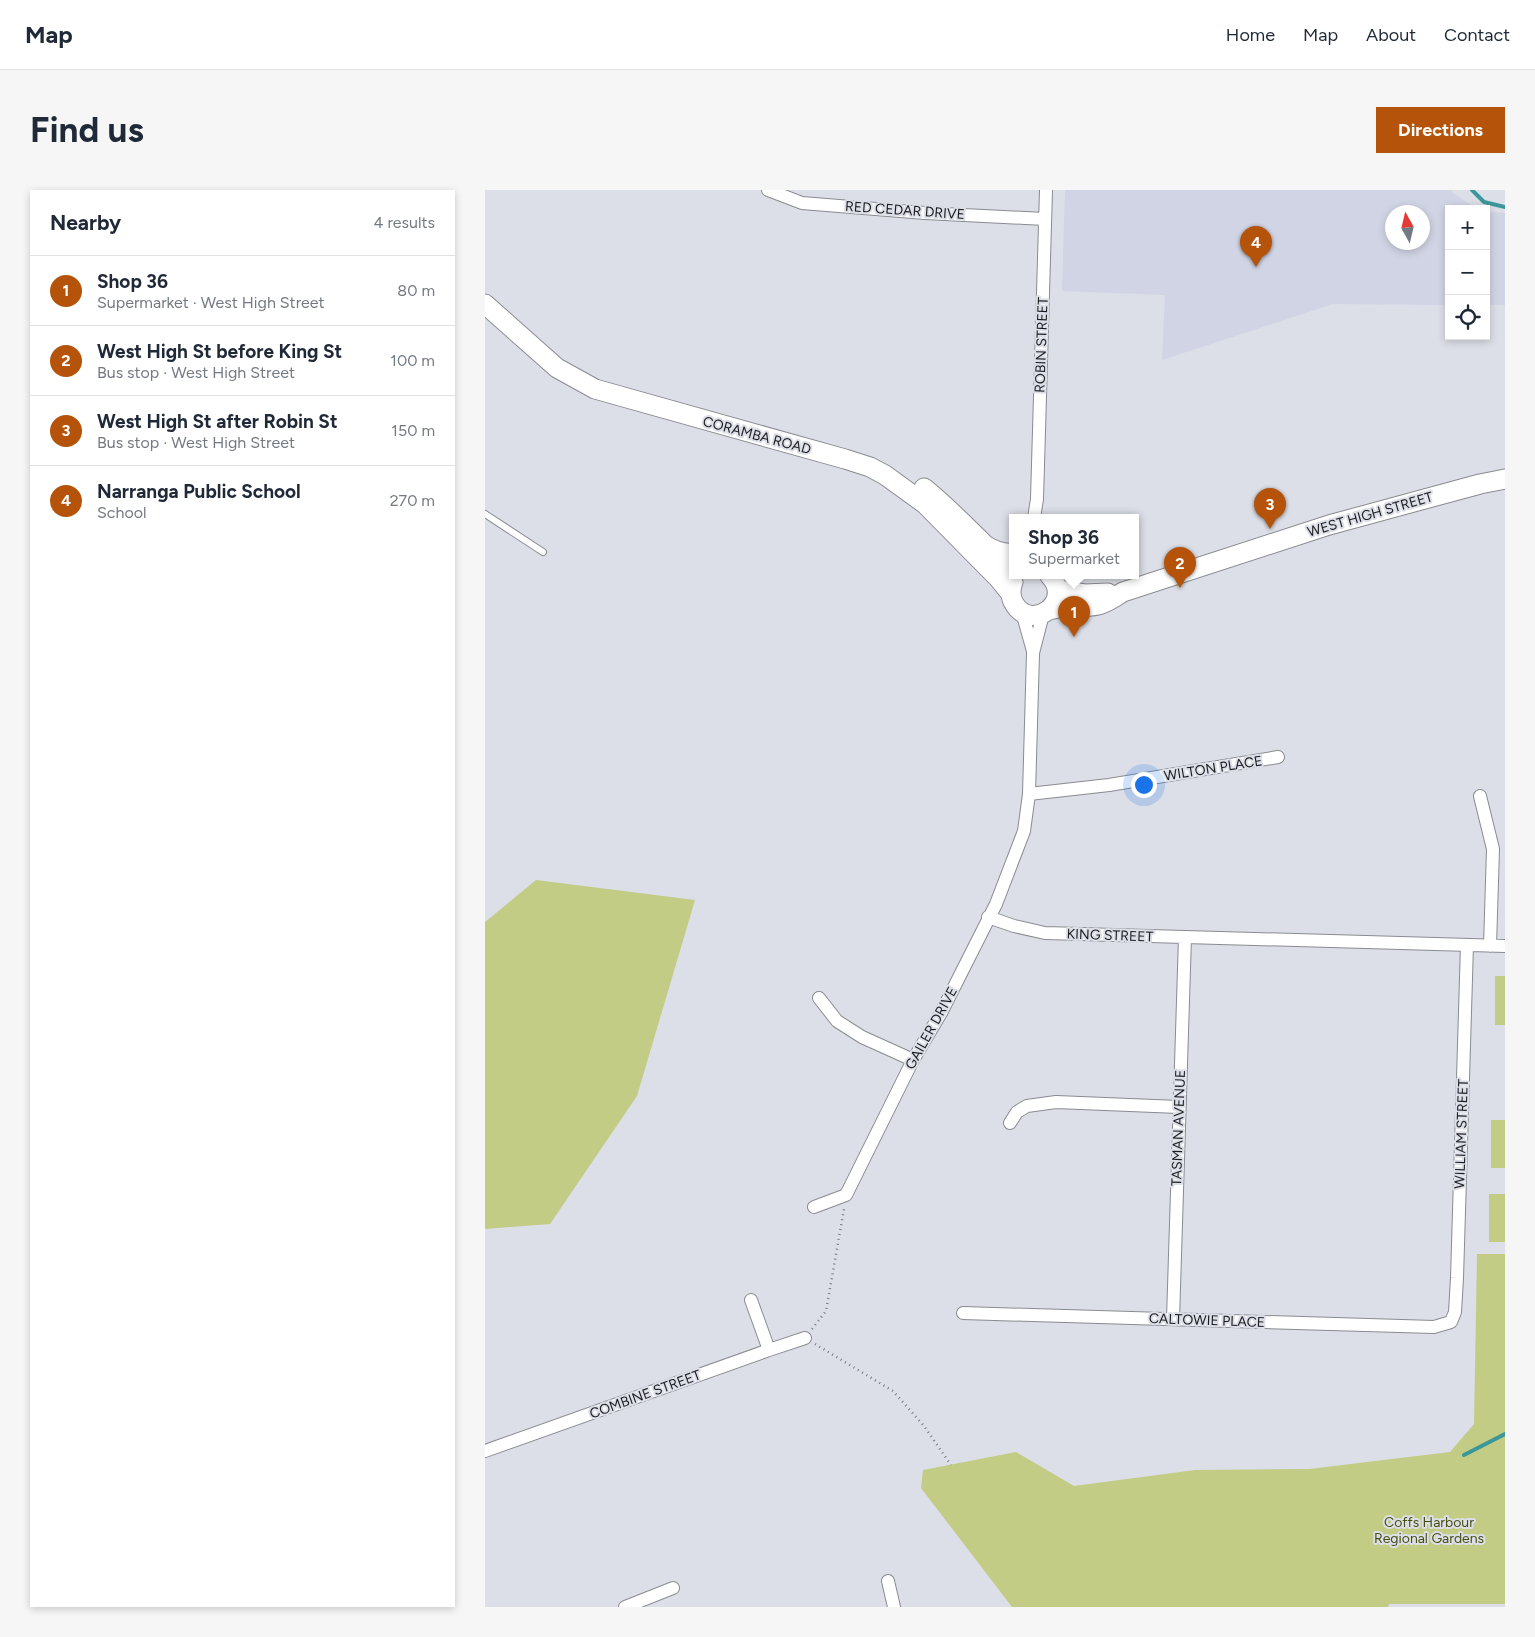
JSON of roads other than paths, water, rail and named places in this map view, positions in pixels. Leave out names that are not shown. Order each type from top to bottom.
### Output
[{"type":"main road","name":"CORAMBA ROAD","points":[[485,289],[554,351],[592,376],[842,447],[871,456],[898,469],[946,506],[985,545],[995,561],[1009,570]]},
{"type":"main road","name":"CORAMBA ROAD","points":[[485,304],[557,368],[595,389],[845,459],[885,475],[925,504],[999,579],[1011,594],[1017,608],[1022,612]]},
{"type":"main road","name":"WEST HIGH STREET","points":[[1054,583],[1085,594],[1123,592],[1329,525],[1505,479]]},
{"type":"main road","points":[[985,545],[1002,554],[1009,553]]},
{"type":"main road","points":[[1011,594],[1012,586],[1016,579]]},
{"type":"main road","points":[[1045,612],[1055,602],[1054,583]]},
{"type":"main road","name":"WEST HIGH STREET","points":[[1022,612],[1029,615],[1055,608],[1098,605],[1112,600],[1123,592]]},
{"type":"street","name":"RED CEDAR DRIVE","points":[[768,190],[802,203],[925,213],[1045,219]]},
{"type":"street","points":[[802,203],[806,190]]},
{"type":"street","name":"ROBIN STREET","points":[[1035,514],[1037,499],[1046,190]]},
{"type":"street","name":"ROBIN STREET","points":[[1037,499],[1039,514]]},
{"type":"street","points":[[1022,612],[1033,653]]},
{"type":"street","points":[[988,917],[996,904],[1024,831],[1029,794],[1033,653],[1045,612]]},
{"type":"street","name":"WILTON PLACE","points":[[1029,794],[1109,785],[1278,757]]},
{"type":"street","points":[[1480,796],[1493,849],[1491,946]]},
{"type":"street","name":"KING STREET","points":[[988,917],[1014,926],[1045,933],[1505,946]]},
{"type":"street","name":"GAILER DRIVE","points":[[814,1207],[846,1195],[913,1060],[941,1013],[988,917]]},
{"type":"street","name":"TASMAN AVENUE","points":[[1173,1318],[1185,937]]},
{"type":"street","name":"WILLIAM STREET","points":[[1451,1322],[1455,1312],[1457,1278],[1467,945]]},
{"type":"street","points":[[819,998],[837,1021],[862,1037],[913,1060]]},
{"type":"street","points":[[1009,1123],[1017,1112],[1027,1106],[1056,1102],[1179,1107]]},
{"type":"street","points":[[751,1300],[769,1350]]},
{"type":"street","name":"CALTOWIE PLACE","points":[[963,1312],[1434,1327],[1451,1322]]},
{"type":"street","name":"COMBINE STREET","points":[[485,1451],[805,1338]]},
{"type":"street","points":[[888,1581],[894,1607]]},
{"type":"street","points":[[625,1607],[673,1588]]},
{"type":"lane","points":[[485,514],[543,552]]},
{"type":"waterway","points":[[1472,190],[1484,202],[1505,207]]},
{"type":"waterway","points":[[1464,1455],[1505,1434]]},
{"type":"place","name":"Narranga Public School","points":[[1256,267]]},
{"type":"place","name":"West High St after Robin St","points":[[1270,529]]},
{"type":"place","name":"West High St before King St","points":[[1180,588]]},
{"type":"place","name":"Shop 36","points":[[1074,637]]},
{"type":"park label","name":"Coffs Harbour Regional Gardens","points":[[1429,1530]]}]
